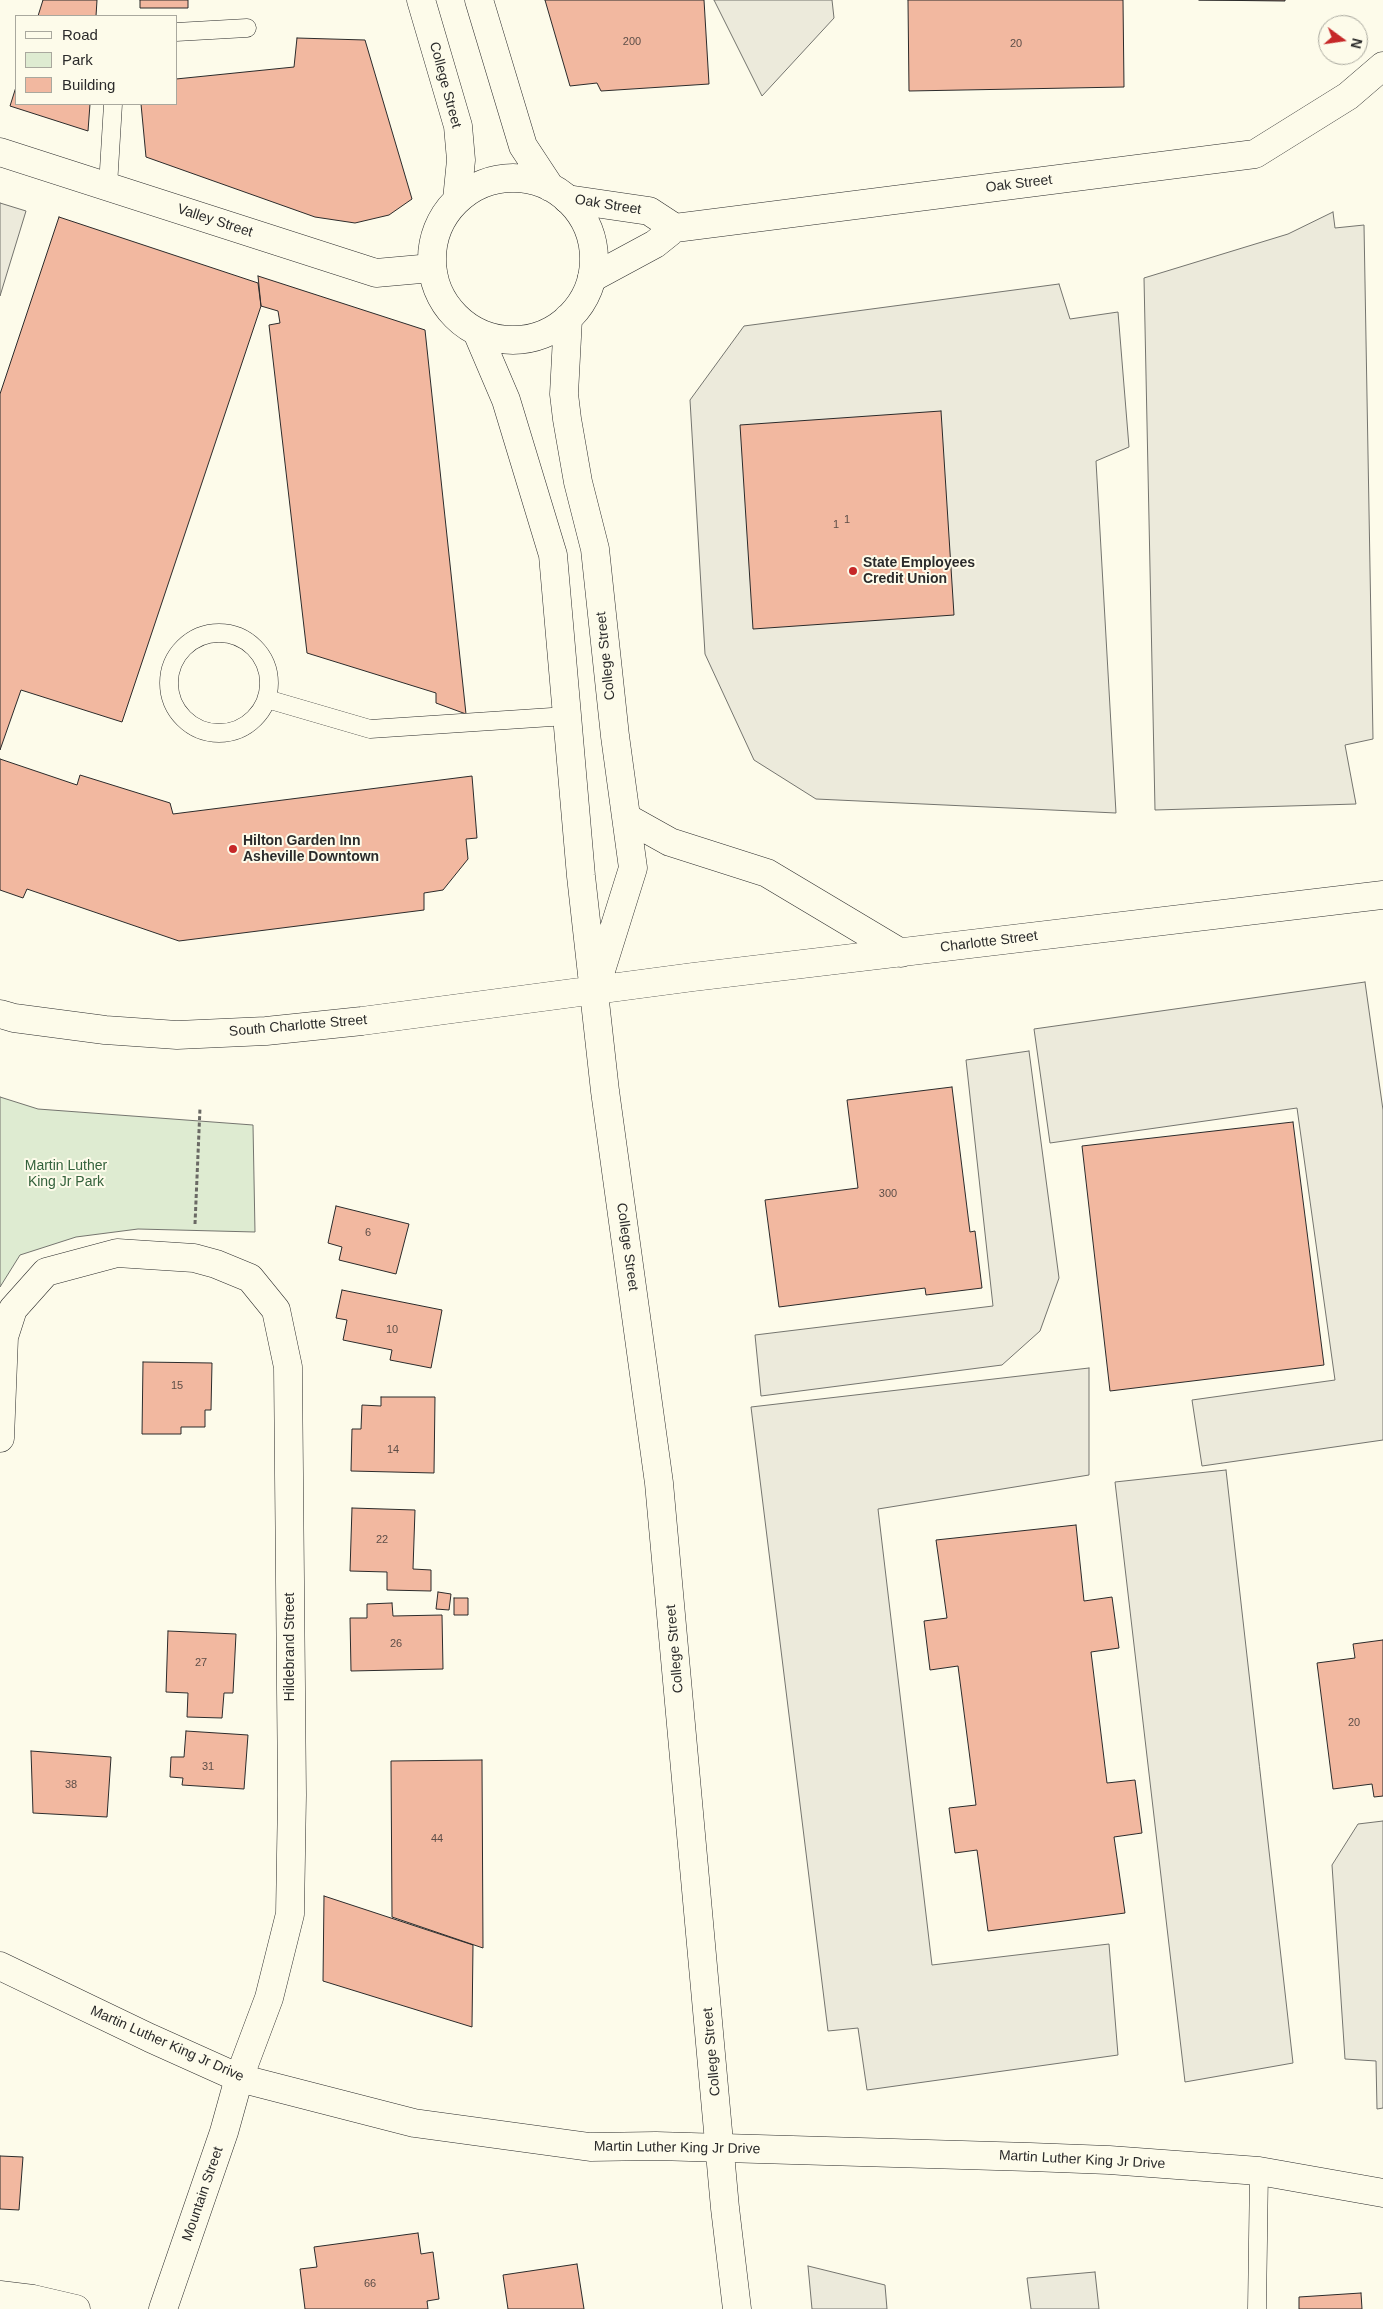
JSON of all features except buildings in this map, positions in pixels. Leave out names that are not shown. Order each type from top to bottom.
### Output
[{"type":"main road","name":"College Street","points":[[421,0],[458,126],[461,160],[457,200]]},
{"type":"main road","points":[[478,0],[523,146],[559,193],[584,221],[593,249],[592,278],[583,300],[568,318],[544,334],[515,341],[477,332],[461,321],[447,306],[437,288],[432,268],[433,243],[442,220],[457,200],[473,188],[492,181],[511,178],[532,180],[559,193]]},
{"type":"main road","name":"Oak Street","points":[[559,193],[649,211],[675,228],[1255,154],[1348,96],[1383,66]]},
{"type":"main road","name":"Valley Street","points":[[0,152],[376,273],[432,268]]},
{"type":"main road","points":[[592,278],[655,244],[675,228]]},
{"type":"main road","name":"College Street","points":[[568,318],[564,394],[578,482],[595,549],[615,736],[633,868],[595,991]]},
{"type":"main road","name":"College Street","points":[[477,332],[506,400],[553,555],[581,876],[607,1101],[659,1483],[720,2149],[737,2309]]},
{"type":"main road","points":[[627,818],[670,842],[767,874],[901,953]]},
{"type":"main road","name":"Charlotte Street","points":[[595,991],[1383,895]]},
{"type":"main road","name":"South Charlotte Street","points":[[0,1014],[14,1018],[105,1030],[187,1034],[266,1031],[595,991]]},
{"type":"main road","points":[[0,1438],[4,1323],[46,1272],[117,1253],[194,1258]]},
{"type":"main road","name":"Hildebrand Street","points":[[194,1258],[216,1264],[250,1278],[276,1310],[288,1367],[292,1795],[290,1914],[269,1998],[239,2078]]},
{"type":"main road","name":"Martin Luther King Jr Drive","points":[[0,1966],[150,2038],[239,2078],[414,2123],[590,2146],[656,2146],[1070,2158],[1259,2170],[1383,2193]]},
{"type":"main road","name":"Mountain Street","points":[[163,2309],[224,2132],[239,2078]]},
{"type":"main road","points":[[0,2295],[33,2299],[76,2309]]},
{"type":"lane","points":[[178,32],[247,28]]},
{"type":"lane","points":[[108,186],[113,105]]},
{"type":"lane","points":[[213,633],[229,634],[246,640],[258,651],[267,666],[269,682],[266,700],[259,714],[247,725],[233,732],[217,733],[201,730],[188,722],[177,710],[171,695],[169,679],[173,662],[183,648],[196,638],[213,633]]},
{"type":"lane","points":[[266,700],[370,728],[567,716]]},
{"type":"lane","points":[[1257,2309],[1259,2170]]},
{"type":"path","points":[[194,1258],[200,1108]]},
{"type":"green space","name":"Martin Luther King Jr Park","points":[[0,1097],[38,1109],[253,1125],[255,1232],[138,1229],[76,1237],[20,1255],[0,1287]]},
{"type":"shaded area","points":[[714,0],[832,0],[834,18],[762,96]]},
{"type":"shaded area","points":[[0,203],[26,211],[0,296]]},
{"type":"shaded area","points":[[1333,212],[1335,228],[1364,225],[1373,739],[1345,745],[1356,804],[1155,810],[1144,278],[1288,234]]},
{"type":"shaded area","points":[[1059,284],[1070,319],[1118,312],[1129,447],[1096,461],[1116,813],[816,799],[754,760],[705,654],[690,400],[744,326]]},
{"type":"shaded area","points":[[1365,982],[1383,1110],[1383,1440],[1202,1466],[1192,1400],[1335,1380],[1297,1108],[1050,1143],[1034,1029]]},
{"type":"shaded area","points":[[1029,1051],[1059,1278],[1040,1331],[1002,1365],[761,1396],[755,1335],[993,1306],[966,1060]]},
{"type":"shaded area","points":[[1089,1368],[1089,1475],[878,1509],[932,1965],[1109,1944],[1118,2055],[867,2090],[858,2028],[828,2031],[751,1407]]},
{"type":"shaded area","points":[[1226,1470],[1293,2063],[1185,2082],[1115,1482]]},
{"type":"shaded area","points":[[1383,1821],[1383,2108],[1377,2109],[1376,2061],[1345,2059],[1332,1865],[1358,1824]]},
{"type":"shaded area","points":[[808,2266],[885,2285],[887,2309],[812,2309]]},
{"type":"shaded area","points":[[1095,2272],[1099,2309],[1031,2309],[1027,2278]]},
{"type":"place","name":"State Employees Credit Union","points":[[853,571]]},
{"type":"place","name":"Hilton Garden Inn Asheville Downtown","points":[[233,849]]}]
